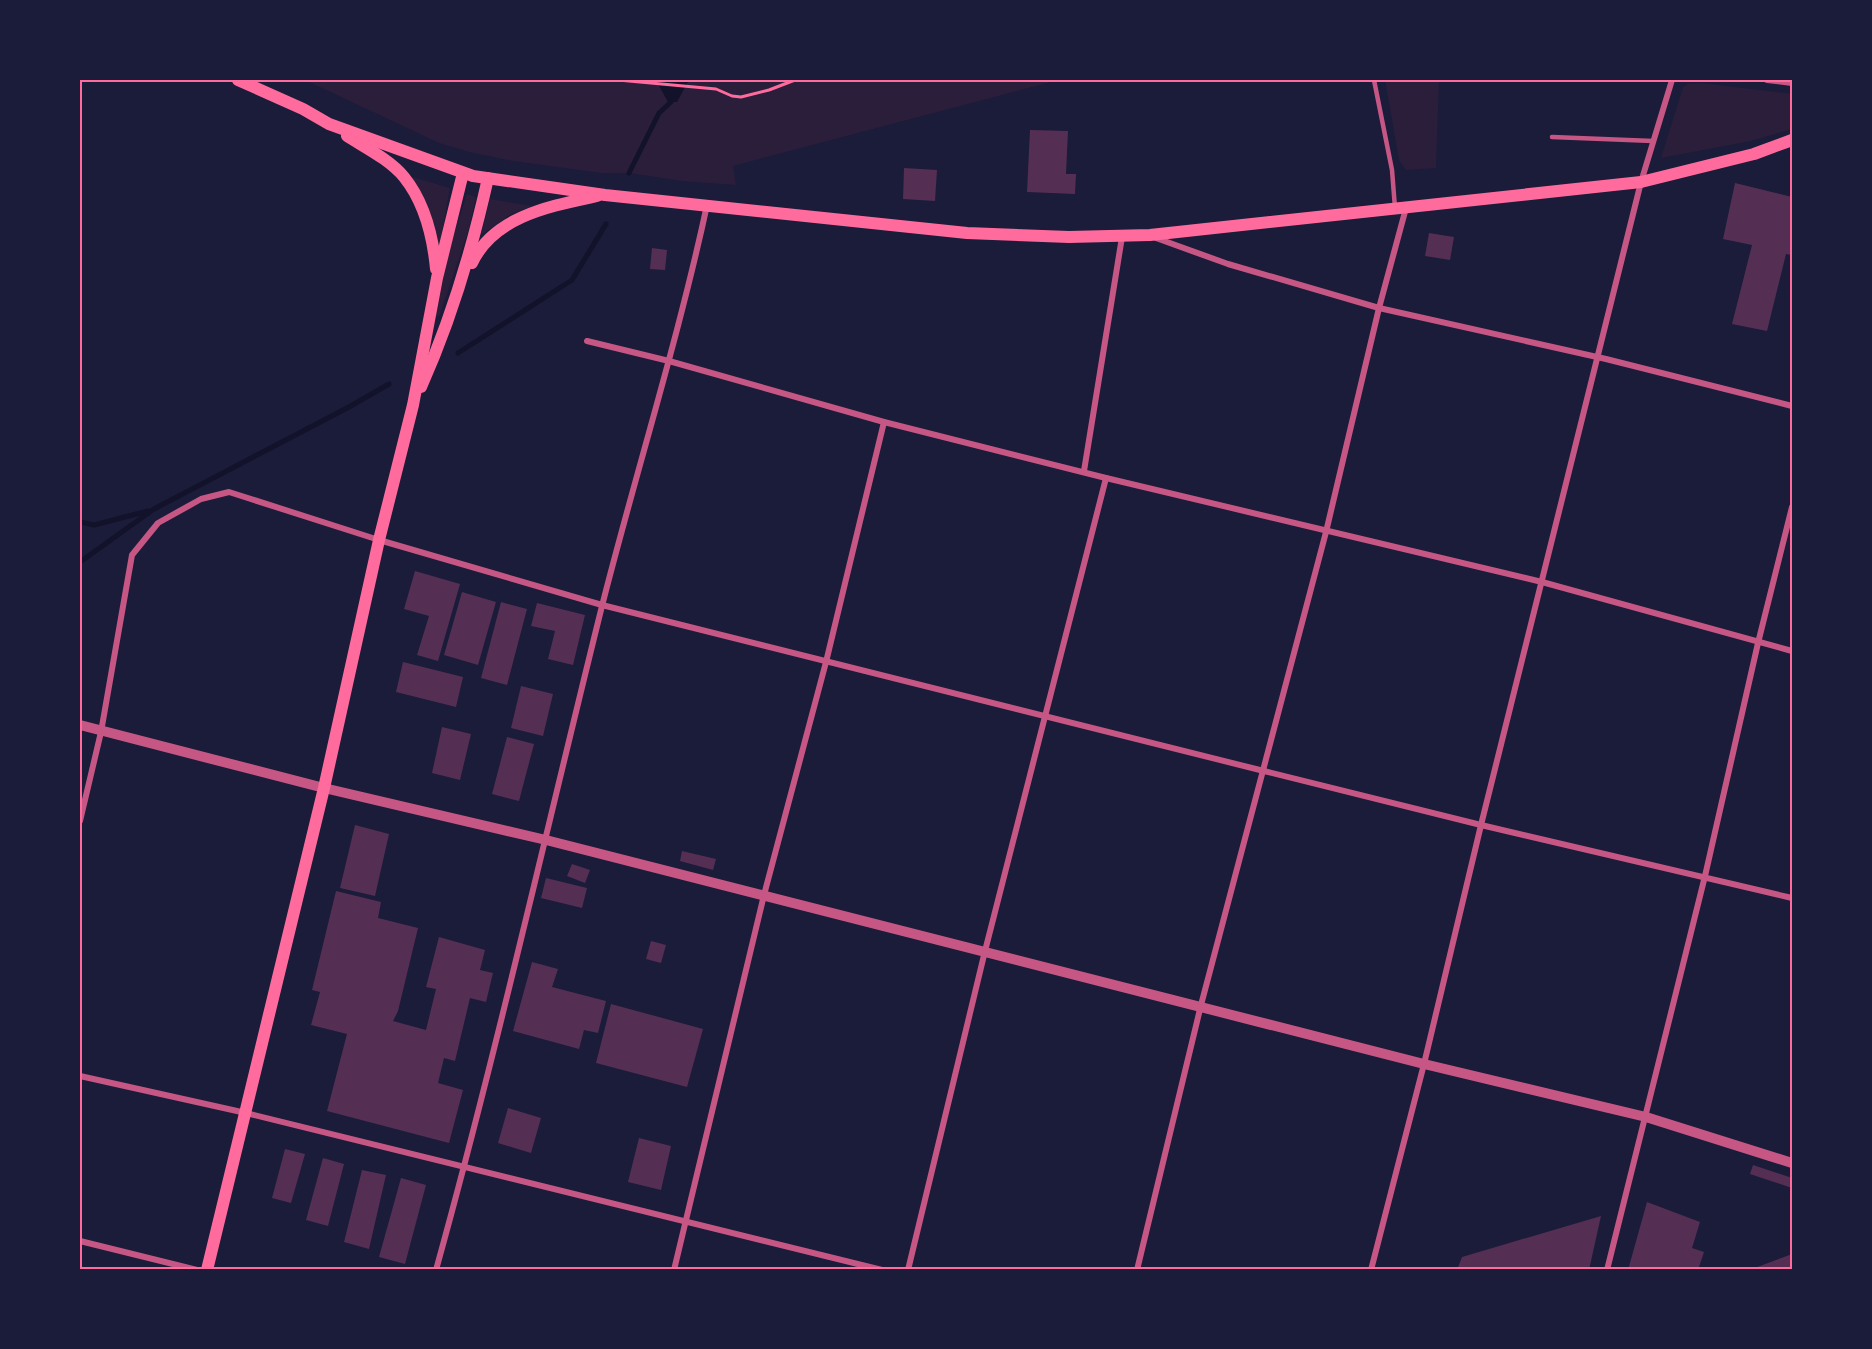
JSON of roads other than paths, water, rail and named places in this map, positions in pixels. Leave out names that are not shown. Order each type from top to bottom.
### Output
[{"type":"main road","points":[[238,80],[248,82],[329,124],[382,159],[403,176],[415,194],[425,216],[433,242],[437,279]]},
{"type":"main road","points":[[329,124],[464,173],[605,195],[967,233],[1122,237],[1641,182],[1754,154],[1792,140]]},
{"type":"main road","points":[[207,1269],[324,788],[379,540],[413,405],[437,279],[464,173]]},
{"type":"main road","points":[[456,300],[488,178]]},
{"type":"main road","points":[[413,405],[478,250],[499,230],[520,218],[555,205],[605,195]]},
{"type":"street","points":[[1371,1269],[1424,1064],[1641,182],[1672,80]]},
{"type":"street","points":[[1767,80],[1792,83]]},
{"type":"street","points":[[436,1269],[465,1167],[603,605],[669,361],[707,205]]},
{"type":"street","points":[[1137,1269],[1200,1005],[1326,532],[1401,208]]},
{"type":"street","points":[[1150,235],[1228,264],[1379,308],[1597,357],[1792,406]]},
{"type":"street","points":[[1084,471],[1122,237]]},
{"type":"street","points":[[586,341],[669,361],[884,422],[1106,478],[1542,582],[1792,651]]},
{"type":"street","points":[[674,1269],[764,895],[826,662],[884,422]]},
{"type":"street","points":[[908,1269],[985,951],[1106,478]]},
{"type":"street","points":[[80,821],[101,732],[132,555],[158,523],[201,499],[229,492],[379,540],[603,605],[1481,825],[1792,898]]},
{"type":"street","points":[[1607,1269],[1705,876],[1758,643],[1792,507]]},
{"type":"street","points":[[80,725],[324,788],[546,840],[1424,1064],[1646,1117],[1792,1164]]},
{"type":"street","points":[[80,1076],[246,1113],[882,1269]]},
{"type":"street","points":[[80,1240],[197,1269]]},
{"type":"lane","points":[[1374,80],[1401,208]]},
{"type":"lane","points":[[1552,137],[1653,141]]},
{"type":"waterway","points":[[629,173],[659,113],[671,102]]},
{"type":"waterway","points":[[458,353],[572,280],[606,224]]},
{"type":"waterway","points":[[80,562],[154,509],[389,384]]},
{"type":"waterway","points":[[80,522],[94,525],[148,511]]}]
